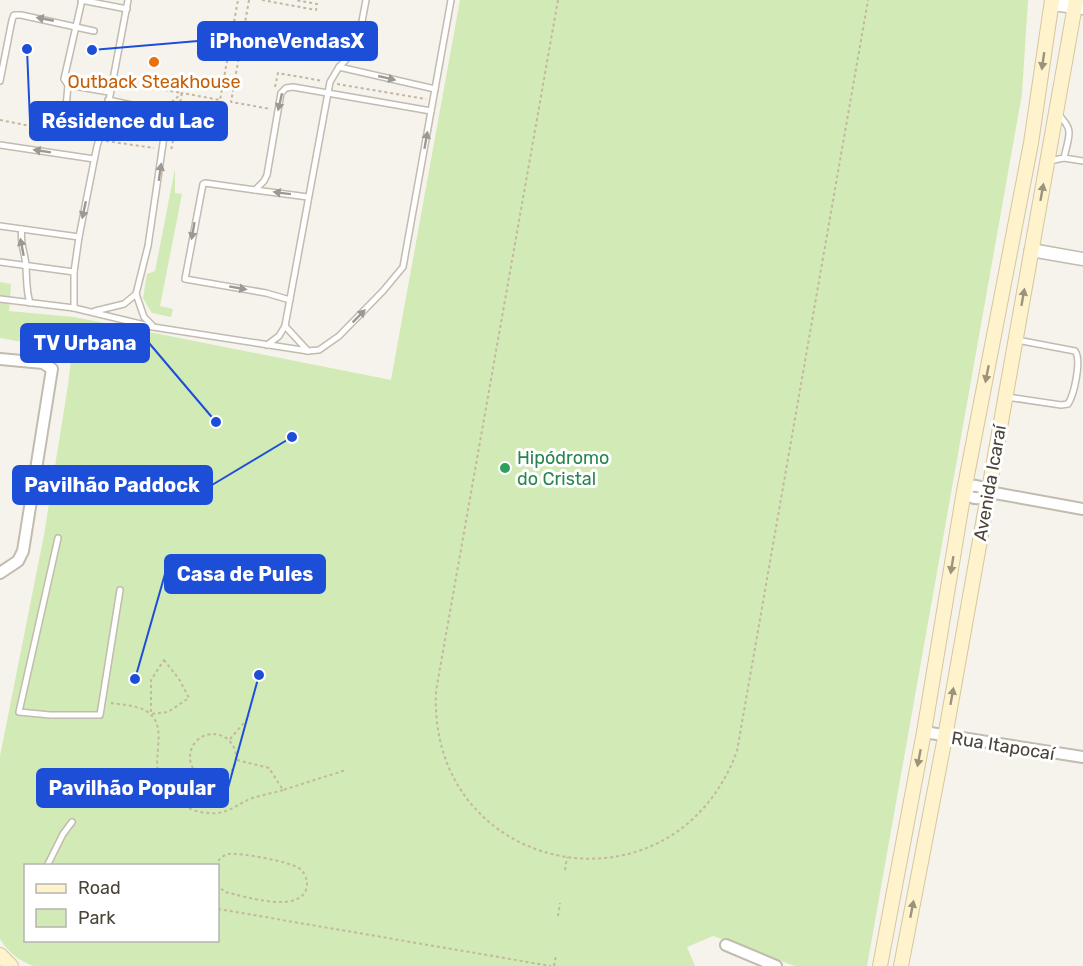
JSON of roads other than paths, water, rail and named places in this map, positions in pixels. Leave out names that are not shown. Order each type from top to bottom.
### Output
[{"type":"main road","name":"Avenida Icaraí","points":[[880,966],[924,732],[964,491],[1031,143],[1052,2]]},
{"type":"main road","name":"Avenida Icaraí","points":[[901,966],[945,737],[1056,112],[1078,5]]},
{"type":"main road","points":[[1014,234],[1031,250]]},
{"type":"main road","points":[[0,955],[11,966]]},
{"type":"street","points":[[1052,2],[1078,5]]},
{"type":"street","points":[[1031,250],[1083,259]]},
{"type":"street","points":[[0,359],[43,363],[52,369],[52,382],[23,551],[18,561],[0,573]]},
{"type":"street","points":[[964,491],[976,485],[988,492],[1083,509]]},
{"type":"street","name":"Rua Itapocaí","points":[[924,732],[1083,757]]},
{"type":"street","points":[[726,945],[776,966]]},
{"type":"lane","points":[[105,119],[66,108],[68,85],[64,79],[81,0],[127,9]]},
{"type":"lane","points":[[74,308],[74,272],[79,237],[128,0]]},
{"type":"lane","points":[[267,345],[279,336],[285,326],[330,82],[339,67],[357,48],[366,0]]},
{"type":"lane","points":[[0,299],[74,308],[153,327],[308,351],[319,350],[339,336],[403,267],[451,0]]},
{"type":"lane","points":[[0,81],[14,15],[75,25],[94,31]]},
{"type":"lane","points":[[339,67],[435,89]]},
{"type":"lane","points":[[68,85],[109,92]]},
{"type":"lane","points":[[255,190],[264,182],[267,175],[281,93],[286,88],[292,87],[431,111]]},
{"type":"lane","points":[[108,100],[160,111],[165,116],[161,167],[148,246],[136,294],[144,317],[153,327]]},
{"type":"lane","points":[[1056,112],[1068,124],[1070,130],[1064,158]]},
{"type":"lane","points":[[0,145],[94,159]]},
{"type":"lane","points":[[1047,162],[1064,158],[1083,161]]},
{"type":"lane","points":[[290,300],[266,293],[185,279],[203,184],[308,198]]},
{"type":"lane","points":[[0,226],[79,237]]},
{"type":"lane","points":[[22,229],[20,238],[30,303]]},
{"type":"lane","points":[[0,262],[74,272]]},
{"type":"lane","points":[[91,312],[115,308],[136,294]]},
{"type":"lane","points":[[285,326],[308,351]]},
{"type":"lane","points":[[1005,397],[1061,405],[1068,404],[1072,399],[1079,360],[1075,351],[1016,339]]},
{"type":"lane","points":[[58,537],[19,712],[50,715],[100,715],[120,590]]},
{"type":"lane","points":[[48,864],[63,834],[72,822]]},
{"type":"place","name":"Résidence du Lac","points":[[27,49]]},
{"type":"place","name":"iPhoneVendasX","points":[[92,50]]},
{"type":"place","name":"Outback Steakhouse","points":[[154,62]]},
{"type":"place","name":"TV Urbana","points":[[216,422]]},
{"type":"place","name":"Pavilhão Paddock","points":[[292,437]]},
{"type":"place","name":"Hipódromo do Cristal","points":[[505,468]]},
{"type":"place","name":"Pavilhão Popular","points":[[259,675]]},
{"type":"place","name":"Casa de Pules","points":[[135,679]]}]
